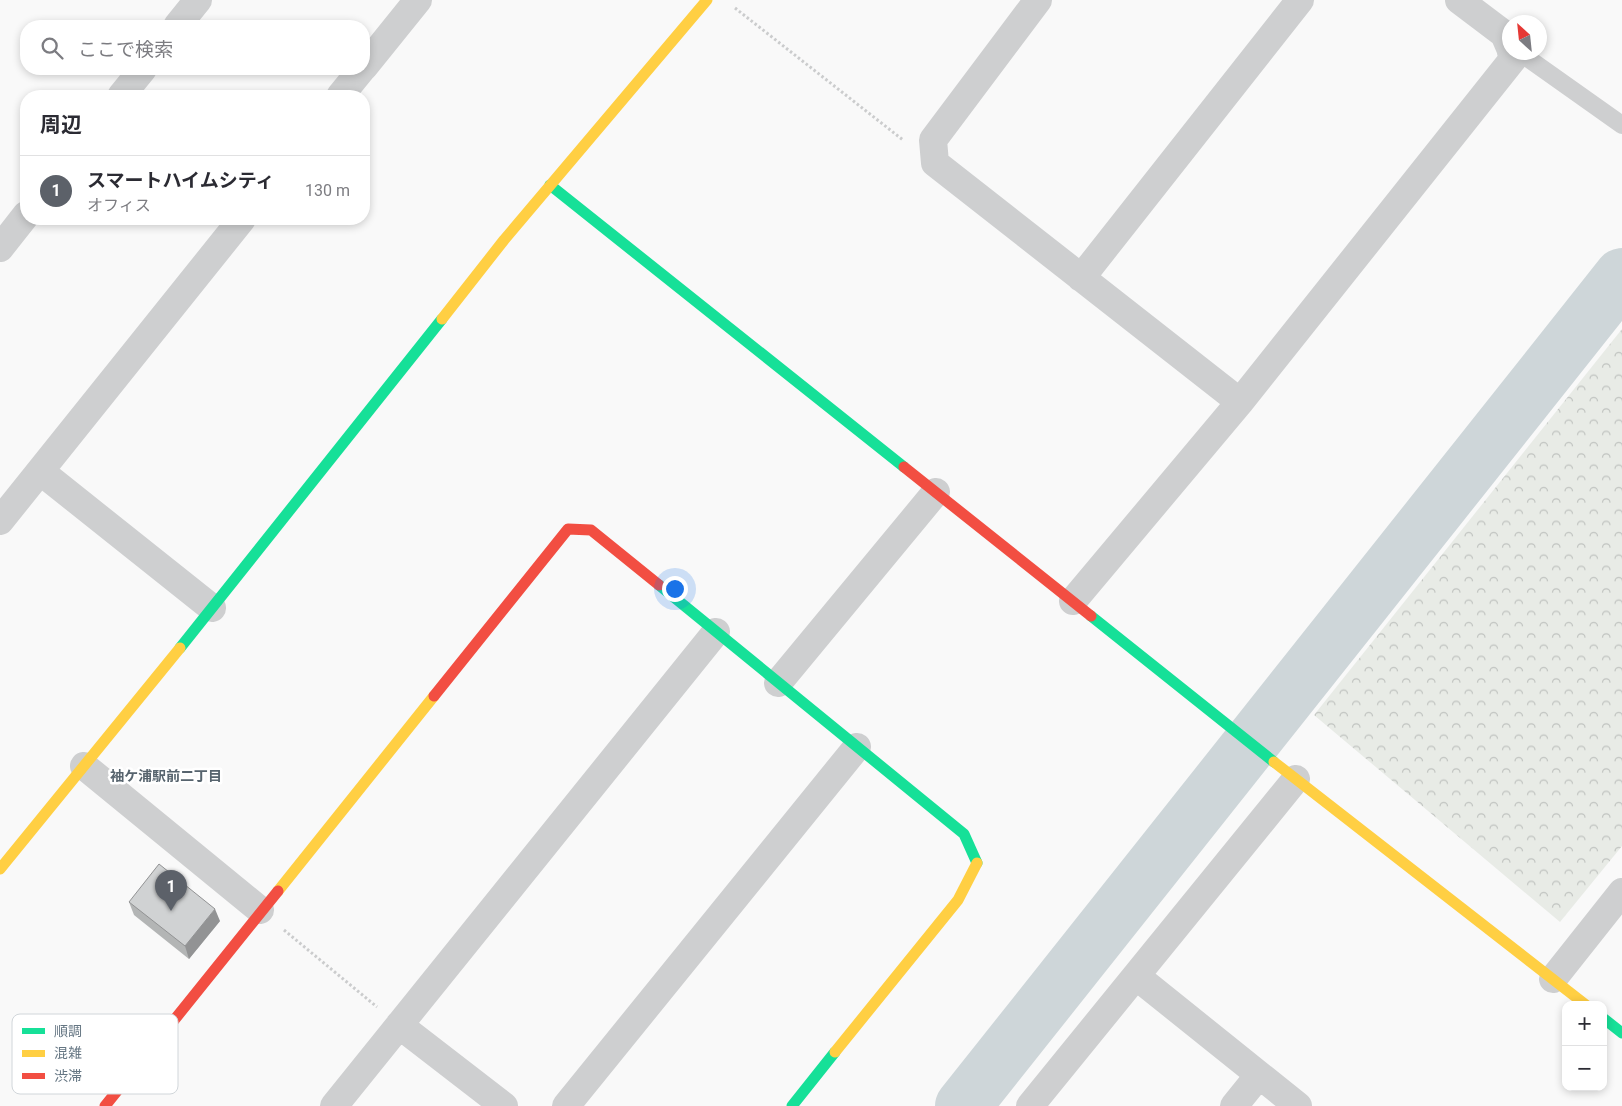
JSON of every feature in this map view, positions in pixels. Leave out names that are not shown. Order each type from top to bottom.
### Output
[{"type":"street","points":[[182,20],[198,0]]},
{"type":"street","points":[[370,59],[418,0]]},
{"type":"street","points":[[0,869],[212,608],[504,240],[707,0]]},
{"type":"street","points":[[1038,0],[933,140],[935,163],[1240,402]]},
{"type":"street","points":[[1081,278],[1300,0]]},
{"type":"street","points":[[1459,0],[1502,32]]},
{"type":"street","points":[[1073,601],[1240,402],[1512,60]]},
{"type":"street","points":[[126,90],[138,75]]},
{"type":"street","points":[[345,90],[357,75]]},
{"type":"street","points":[[550,185],[1296,778],[1581,1001]]},
{"type":"street","points":[[0,248],[20,223]]},
{"type":"street","points":[[0,521],[237,225]]},
{"type":"street","points":[[40,471],[212,608]]},
{"type":"street","points":[[778,683],[936,492]]},
{"type":"street","points":[[178,1014],[568,529],[591,530],[964,834],[978,862],[958,900],[792,1106]]},
{"type":"street","points":[[334,1106],[716,632]]},
{"type":"street","points":[[566,1106],[857,748]]},
{"type":"street","points":[[84,766],[260,910]]},
{"type":"street","points":[[1030,1106],[1296,778]]},
{"type":"street","points":[[1553,979],[1622,892]]},
{"type":"street","points":[[1136,976],[1298,1106]]},
{"type":"street","points":[[1607,1021],[1622,1033]]},
{"type":"street","points":[[399,1025],[504,1106]]},
{"type":"street","points":[[1234,1106],[1259,1075]]},
{"type":"street","points":[[105,1106],[114,1094]]},
{"type":"lane","points":[[1527,60],[1622,125]]},
{"type":"path","points":[[732,6],[900,139],[934,150]]},
{"type":"path","points":[[260,910],[399,1025]]},
{"type":"green space","points":[[1622,329],[1622,846],[1560,922],[1314,715]]},
{"type":"building","points":[[159,864],[215,909],[185,946],[129,902]]},
{"type":"waterway","points":[[963,1106],[1622,276]]},
{"type":"traffic: fast","points":[[550,185],[904,467]]},
{"type":"traffic: fast","points":[[180,648],[442,319]]},
{"type":"traffic: fast","points":[[659,585],[964,834],[977,863]]},
{"type":"traffic: fast","points":[[1091,616],[1274,762]]},
{"type":"traffic: fast","points":[[1607,1021],[1622,1033]]},
{"type":"traffic: fast","points":[[792,1106],[835,1052]]},
{"type":"traffic: slow","points":[[442,319],[504,240],[707,0]]},
{"type":"traffic: slow","points":[[0,869],[180,648]]},
{"type":"traffic: slow","points":[[278,891],[434,696]]},
{"type":"traffic: slow","points":[[1274,762],[1581,1001]]},
{"type":"traffic: slow","points":[[835,1052],[958,900],[977,863]]},
{"type":"traffic: jam","points":[[904,467],[1091,616]]},
{"type":"traffic: jam","points":[[434,696],[568,529],[591,530],[659,585]]},
{"type":"traffic: jam","points":[[178,1015],[278,891]]},
{"type":"traffic: jam","points":[[105,1106],[115,1094]]},
{"type":"place","name":"スマートハイムシティ","points":[[171,911]]},
{"type":"district","name":"袖ケ浦駅前二丁目","points":[[166,776]]}]
